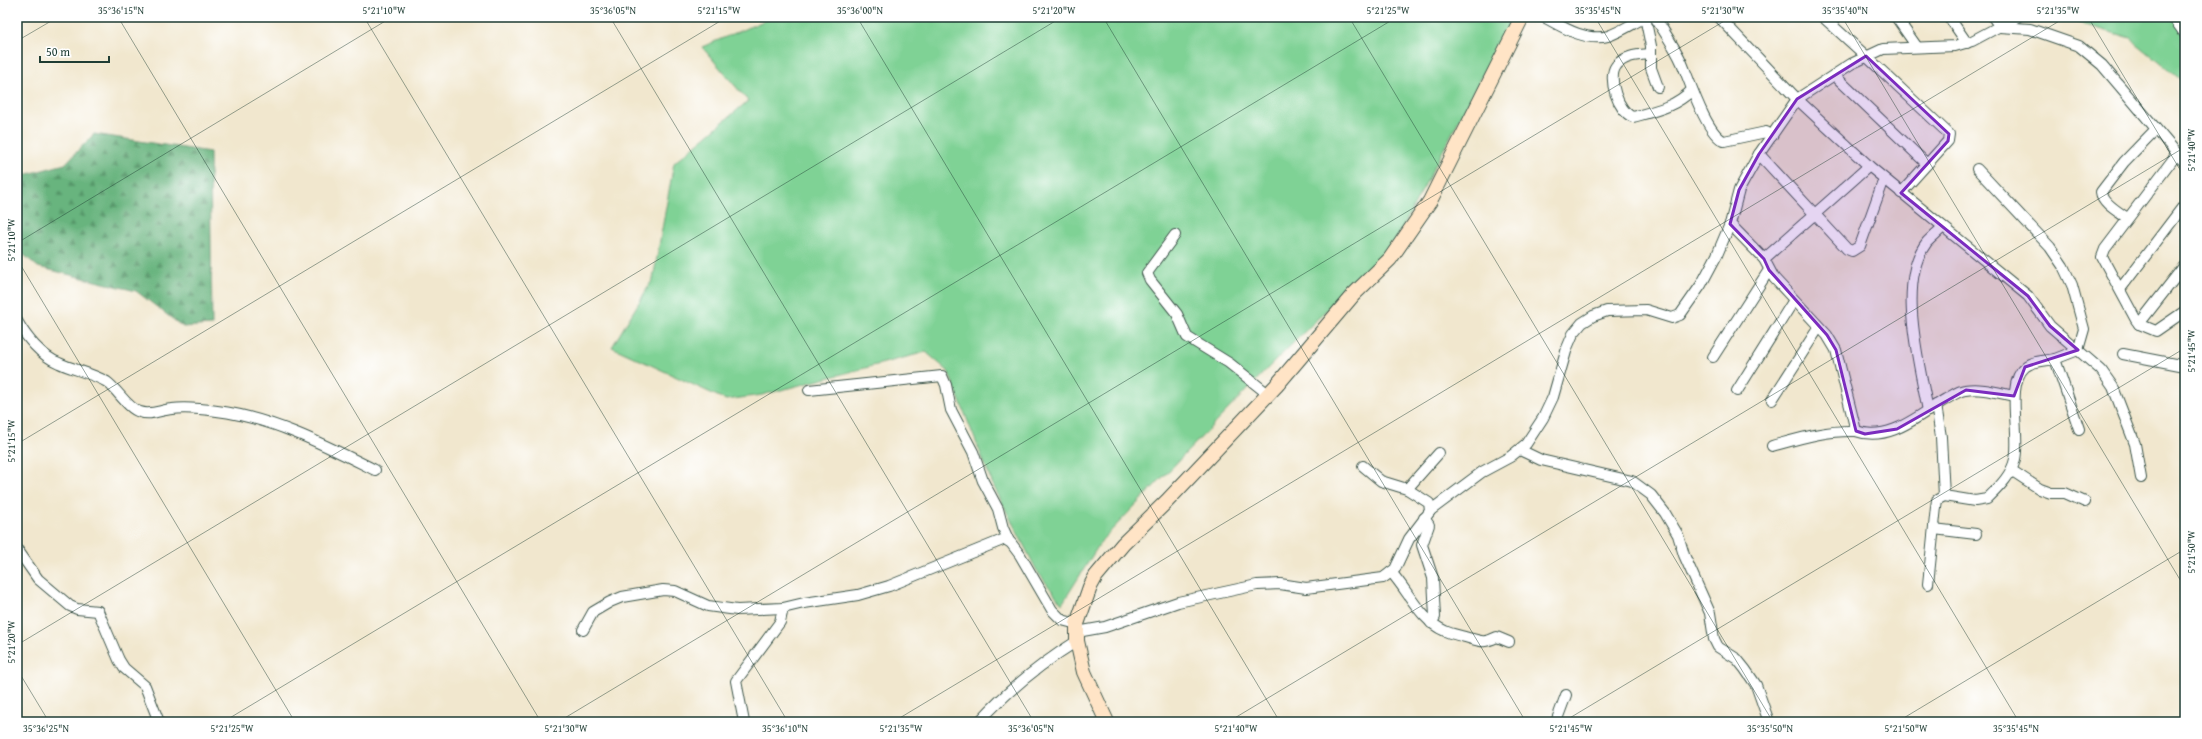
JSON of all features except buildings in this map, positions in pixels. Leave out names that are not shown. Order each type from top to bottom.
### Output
[{"type":"street","points":[[979,722],[996,704],[1061,651],[1077,632],[1090,587],[1105,565],[1268,394],[1353,295],[1390,259],[1430,201],[1522,17]]},
{"type":"street","points":[[1544,17],[1569,30],[1599,37],[1609,36],[1644,17],[1651,54],[1651,68],[1658,87]]},
{"type":"street","points":[[1655,17],[1682,62],[1692,90],[1715,135],[1724,141],[1766,132],[1772,136]]},
{"type":"street","points":[[1718,17],[1797,99],[1869,166],[2028,296],[2050,326],[2101,370],[2112,387],[2135,444],[2141,478]]},
{"type":"street","points":[[1823,17],[1948,134],[1948,141],[1901,192]]},
{"type":"street","points":[[1896,17],[1917,47]]},
{"type":"street","points":[[1949,17],[1967,43]]},
{"type":"street","points":[[1993,17],[2000,27]]},
{"type":"street","points":[[1077,632],[1105,627],[1178,602],[1257,585],[1280,584],[1306,588],[1377,580],[1391,572],[1409,539],[1427,515],[1482,472],[1502,462],[1526,444],[1543,418],[1553,397],[1567,348],[1573,334],[1582,323],[1593,316],[1607,311],[1646,310],[1672,318],[1680,315],[1701,285],[1717,255],[1730,224],[1738,190],[1759,154],[1797,99],[1866,56],[1883,49],[1943,47],[1967,43],[2017,17]]},
{"type":"street","points":[[2173,17],[2185,34]]},
{"type":"street","points":[[2000,27],[2030,29],[2079,46],[2102,65],[2185,163]]},
{"type":"street","points":[[1651,54],[1628,58],[1616,66],[1613,73],[1617,101],[1628,115],[1633,117],[1664,109],[1684,98],[1692,90]]},
{"type":"street","points":[[1834,75],[1927,164]]},
{"type":"street","points":[[2127,218],[2106,202],[2101,192],[2124,162],[2156,130]]},
{"type":"street","points":[[1759,154],[1847,249],[1852,251],[1856,250],[1860,246],[1867,232],[1884,179]]},
{"type":"street","points":[[2177,154],[2127,218],[2102,253],[2103,260],[2139,324],[2156,331],[2185,311]]},
{"type":"street","points":[[1764,259],[1814,212],[1869,166]]},
{"type":"street","points":[[1977,169],[2050,247],[2063,266],[2072,285],[2084,329],[2078,350]]},
{"type":"street","points":[[2120,288],[2185,204]]},
{"type":"street","points":[[1730,224],[1764,259],[1768,270],[1819,327],[1836,350],[1856,431]]},
{"type":"street","points":[[1928,411],[1911,312],[1911,292],[1919,260],[1927,243],[1943,227]]},
{"type":"street","points":[[1175,235],[1150,267],[1147,273],[1150,280],[1178,314],[1187,337],[1229,363],[1268,394]]},
{"type":"street","points":[[2139,324],[2185,265]]},
{"type":"street","points":[[1713,357],[1768,270]]},
{"type":"street","points":[[1737,392],[1794,300]]},
{"type":"street","points":[[17,321],[45,356],[58,363],[105,381],[118,390],[128,404],[136,411],[149,414],[172,409],[198,409],[235,414],[309,437],[375,470]]},
{"type":"street","points":[[1772,400],[1819,327]]},
{"type":"street","points":[[1928,584],[1937,500],[1944,496],[1982,502],[1998,488],[2011,470],[2015,460],[2017,443],[2014,396],[2021,372],[2025,367],[2032,363],[2055,359],[2078,350]]},
{"type":"street","points":[[2123,354],[2185,366]]},
{"type":"street","points":[[2055,359],[2079,429]]},
{"type":"street","points":[[809,390],[942,376],[946,385],[951,410],[973,452],[983,481],[998,509],[1002,528],[1009,541],[1020,555],[1052,610],[1077,632],[1084,672],[1107,722]]},
{"type":"street","points":[[1772,446],[1821,432],[1835,430],[1856,431],[1865,434],[1881,434],[1897,429],[1936,405],[1966,390],[2014,396]]},
{"type":"street","points":[[1936,405],[1941,437],[1944,496]]},
{"type":"street","points":[[1520,450],[1541,460],[1632,481],[1651,495],[1665,513],[1678,535],[1684,555],[1710,613],[1714,638],[1718,647],[1736,659],[1756,685],[1769,722]]},
{"type":"street","points":[[1407,489],[1439,453]]},
{"type":"street","points":[[1363,466],[1381,481],[1407,489],[1429,503],[1427,515],[1429,526],[1422,545],[1433,578],[1436,617],[1431,623]]},
{"type":"street","points":[[2011,470],[2040,489],[2051,493],[2065,493],[2085,502]]},
{"type":"street","points":[[1934,530],[1976,534]]},
{"type":"street","points":[[583,630],[593,612],[610,602],[622,598],[663,590],[672,590],[699,602],[721,608],[783,608],[804,603],[842,599],[876,591],[944,565],[1000,540],[1009,541]]},
{"type":"street","points":[[17,549],[29,568],[45,587],[70,606],[77,609],[98,610],[119,660],[124,668],[145,686],[159,722]]},
{"type":"street","points":[[1391,572],[1419,610],[1431,623],[1445,631],[1482,642],[1489,642],[1497,637],[1509,642]]},
{"type":"street","points":[[744,722],[736,681],[780,622],[783,608]]},
{"type":"street","points":[[1556,722],[1566,695]]},
{"type":"highlighted area","points":[[1866,56],[1949,134],[1948,141],[1901,193],[2028,296],[2050,326],[2078,350],[2025,367],[2014,396],[1966,390],[1897,429],[1865,434],[1856,431],[1836,350],[1827,335],[1769,270],[1764,259],[1730,224],[1731,215],[1739,190],[1759,154],[1797,99]]},
{"type":"green space","points":[[773,17],[1513,17],[1395,242],[1269,367],[1102,540],[1062,604],[1037,571],[993,485],[948,371],[926,352],[762,395],[726,400],[612,347],[653,279],[674,163],[748,101],[702,47]]},
{"type":"green space","points":[[2059,17],[2185,17],[2185,83],[2130,38]]},
{"type":"green space","points":[[94,134],[210,152],[212,325],[183,327],[136,291],[38,267],[17,249],[17,177],[65,164]]}]
